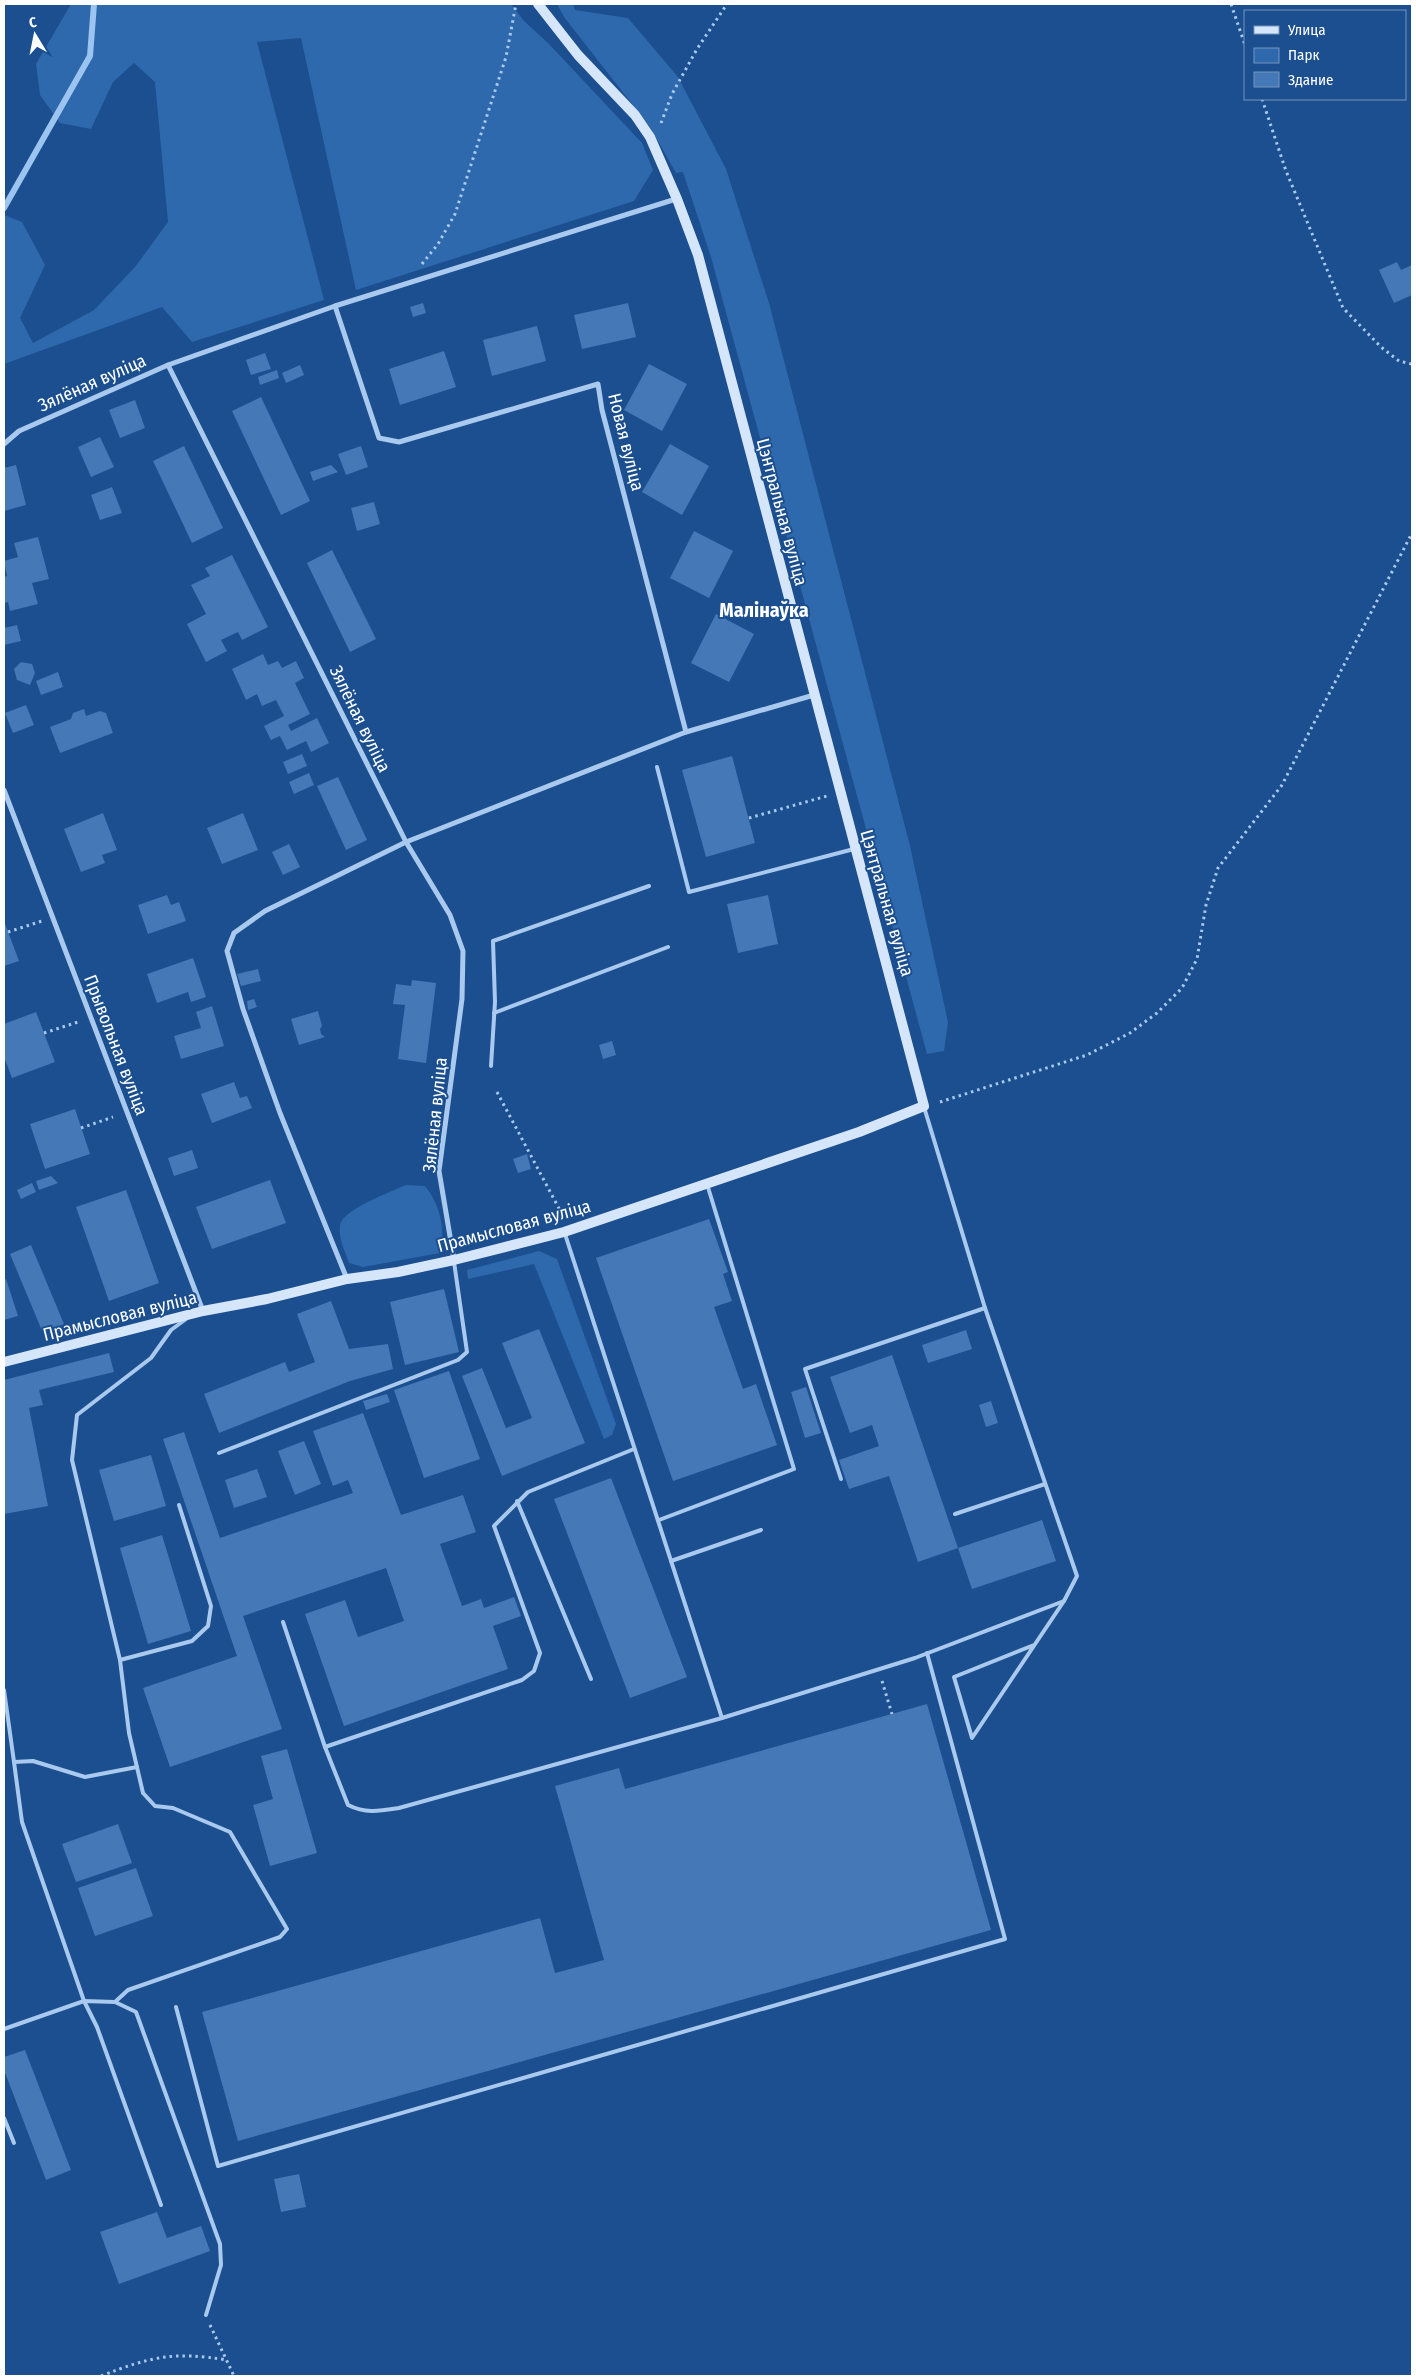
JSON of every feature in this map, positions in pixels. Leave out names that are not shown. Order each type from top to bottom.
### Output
[{"type":"street","name":"Цэнтральная вуліца","points":[[538,4],[578,55],[635,115],[650,137],[660,156],[698,255],[854,848],[900,1009],[924,1106]]},
{"type":"street","points":[[168,365],[335,306],[677,198]]},
{"type":"street","name":"Новая вуліца","points":[[335,306],[379,438],[399,442],[598,384],[602,410],[686,732]]},
{"type":"street","name":"Зялёная вуліца","points":[[4,444],[20,431],[168,365],[406,842],[450,915],[463,951],[462,999],[440,1170],[454,1260]]},
{"type":"street","points":[[347,1278],[280,1113],[243,1009],[228,951],[234,933],[265,911],[406,842],[686,732],[814,695]]},
{"type":"street","name":"Прывольная вуліца","points":[[4,790],[199,1312]]},
{"type":"street","name":"Прамысловая вуліца","points":[[4,1362],[199,1312],[267,1299],[347,1278],[398,1272],[454,1260],[567,1230],[859,1132],[924,1106]]},
{"type":"lane","points":[[657,767],[689,892],[854,848]]},
{"type":"lane","points":[[491,1066],[494,1013],[493,941],[649,886]]},
{"type":"lane","points":[[494,1013],[668,948]]},
{"type":"lane","points":[[924,1106],[985,1308],[1077,1576],[1064,1602],[972,1738],[954,1677],[1034,1646]]},
{"type":"lane","points":[[659,1520],[794,1469],[707,1183]]},
{"type":"lane","points":[[567,1230],[634,1449],[659,1520],[722,1718]]},
{"type":"lane","points":[[218,1453],[458,1360],[467,1352],[454,1260]]},
{"type":"lane","points":[[841,1479],[805,1369],[985,1308]]},
{"type":"lane","points":[[115,2002],[128,1990],[280,1937],[287,1930],[230,1832],[173,1808],[155,1806],[143,1793],[129,1732],[120,1660],[72,1460],[77,1416],[152,1358],[171,1330],[199,1312]]},
{"type":"lane","points":[[324,1747],[522,1680],[534,1671],[540,1653],[494,1526],[528,1492],[634,1449]]},
{"type":"lane","points":[[955,1514],[1045,1484]]},
{"type":"lane","points":[[517,1501],[590,1679]]},
{"type":"lane","points":[[120,1660],[192,1642],[208,1626],[211,1606],[179,1505]]},
{"type":"lane","points":[[671,1561],[761,1530]]},
{"type":"lane","points":[[283,1622],[324,1747],[348,1805],[360,1811],[375,1812],[400,1808],[722,1718],[927,1653],[1064,1602]]},
{"type":"lane","points":[[176,2007],[218,2166],[1005,1939],[927,1653]]},
{"type":"lane","points":[[4,1690],[22,1822],[84,2001],[97,2028],[161,2205]]},
{"type":"lane","points":[[14,1762],[33,1761],[85,1777],[137,1767]]},
{"type":"lane","points":[[4,2029],[84,2001],[115,2002],[136,2012],[220,2244],[222,2265],[206,2315]]},
{"type":"lane","points":[[4,2118],[14,2143]]},
{"type":"path","points":[[406,284],[438,244],[455,214],[506,57],[516,4]]},
{"type":"path","points":[[660,156],[661,120],[672,94],[697,49],[727,4]]},
{"type":"path","points":[[1231,4],[1244,42]]},
{"type":"path","points":[[1262,100],[1286,171],[1343,308],[1381,347],[1400,361],[1412,364]]},
{"type":"path","points":[[924,1106],[1087,1055],[1130,1033],[1157,1013],[1182,988],[1197,959],[1206,905],[1218,868],[1282,785],[1412,533]]},
{"type":"path","points":[[748,818],[840,792]]},
{"type":"path","points":[[8,932],[42,921]]},
{"type":"path","points":[[44,1033],[79,1022]]},
{"type":"path","points":[[497,1092],[567,1230]]},
{"type":"path","points":[[81,1128],[113,1117]]},
{"type":"path","points":[[878,1669],[892,1714]]},
{"type":"path","points":[[206,2315],[234,2376]]},
{"type":"path","points":[[101,2376],[142,2361],[176,2355],[227,2360]]},
{"type":"green space","points":[[71,4],[511,4],[524,21],[548,43],[642,143],[653,170],[634,201],[356,290],[301,38],[257,42],[324,300],[192,342],[162,307],[4,364],[4,215],[22,222],[45,265],[20,318],[33,343],[94,310],[135,267],[168,222],[155,82],[134,63],[113,82],[91,129],[60,123],[40,95],[36,64]]},
{"type":"green space","points":[[557,4],[573,4],[575,10],[628,18],[678,77],[726,169],[769,303],[910,846],[948,1022],[944,1051],[927,1054],[711,257],[683,172],[676,173],[650,127],[564,17]]},
{"type":"green space","points":[[406,1185],[425,1186],[435,1201],[442,1226],[440,1253],[363,1267],[349,1263],[340,1235],[340,1225],[343,1219],[358,1207]]},
{"type":"green space","points":[[539,1251],[557,1259],[616,1424],[612,1435],[604,1439],[534,1264],[468,1279],[467,1270]]},
{"type":"building","points":[[1397,262],[1401,270],[1412,265],[1412,295],[1394,303],[1379,270]]},
{"type":"building","points":[[423,303],[426,313],[413,317],[410,307]]},
{"type":"building","points":[[628,303],[636,337],[582,349],[574,315]]},
{"type":"building","points":[[537,326],[546,361],[492,376],[483,340]]},
{"type":"building","points":[[444,351],[456,387],[400,405],[389,369]]},
{"type":"building","points":[[265,353],[271,369],[251,375],[246,360]]},
{"type":"building","points":[[649,364],[687,384],[662,431],[624,410]]},
{"type":"building","points":[[300,365],[304,375],[286,383],[282,373]]},
{"type":"building","points":[[277,370],[279,378],[260,385],[258,377]]},
{"type":"building","points":[[261,397],[310,501],[281,515],[232,411]]},
{"type":"building","points":[[135,400],[145,428],[120,438],[109,410]]},
{"type":"building","points":[[100,437],[114,467],[91,477],[78,447]]},
{"type":"building","points":[[670,444],[709,466],[682,515],[642,492]]},
{"type":"building","points":[[184,446],[223,528],[192,543],[153,461]]},
{"type":"building","points":[[361,446],[368,467],[346,475],[338,454]]},
{"type":"building","points":[[16,465],[26,505],[4,511],[4,468]]},
{"type":"building","points":[[331,465],[338,472],[313,481],[310,472]]},
{"type":"building","points":[[112,487],[122,513],[100,520],[91,495]]},
{"type":"building","points":[[374,502],[380,524],[357,531],[351,508]]},
{"type":"building","points":[[694,531],[733,551],[709,598],[670,578]]},
{"type":"building","points":[[38,537],[49,579],[32,583],[38,604],[10,611],[8,602],[4,603],[4,577],[7,576],[4,561],[18,557],[14,543]]},
{"type":"building","points":[[332,550],[376,639],[350,652],[307,563]]},
{"type":"building","points":[[232,555],[268,627],[242,640],[238,632],[221,640],[227,651],[206,662],[187,624],[206,614],[191,585],[210,576],[205,568]]},
{"type":"building","points":[[716,614],[754,634],[729,682],[691,663]]},
{"type":"building","points":[[17,625],[21,641],[4,645],[4,628]]},
{"type":"building","points":[[263,654],[268,665],[278,661],[282,668],[296,661],[304,678],[295,683],[310,714],[288,725],[291,731],[317,718],[329,743],[311,752],[306,741],[287,750],[280,736],[271,740],[264,726],[284,716],[276,700],[262,706],[257,694],[246,700],[232,669]]},
{"type":"building","points":[[21,662],[32,664],[35,673],[30,685],[17,680],[14,669]]},
{"type":"building","points":[[58,672],[63,687],[41,695],[36,681]]},
{"type":"building","points":[[26,705],[34,725],[13,733],[5,713]]},
{"type":"building","points":[[84,709],[86,716],[100,711],[106,713],[113,733],[60,753],[50,727],[71,719],[73,713]]},
{"type":"building","points":[[302,754],[307,766],[288,774],[283,762]]},
{"type":"building","points":[[732,756],[755,843],[706,857],[682,770]]},
{"type":"building","points":[[309,773],[314,785],[294,794],[289,782]]},
{"type":"building","points":[[338,777],[367,840],[346,850],[317,786]]},
{"type":"building","points":[[103,813],[117,850],[102,855],[105,863],[81,872],[64,829]]},
{"type":"building","points":[[243,813],[258,850],[222,864],[207,828]]},
{"type":"building","points":[[289,844],[300,867],[283,875],[272,852]]},
{"type":"building","points":[[167,895],[171,905],[179,902],[186,921],[148,934],[138,905]]},
{"type":"building","points":[[768,895],[778,944],[738,953],[727,904]]},
{"type":"building","points":[[4,921],[19,961],[4,966]]},
{"type":"building","points":[[193,958],[206,997],[191,1002],[188,992],[157,1003],[147,974]]},
{"type":"building","points":[[258,969],[261,981],[241,986],[237,974]]},
{"type":"building","points":[[412,980],[436,983],[426,1063],[398,1059],[405,1005],[393,1004],[396,984],[411,986]]},
{"type":"building","points":[[254,999],[257,1007],[248,1010],[247,1001]]},
{"type":"building","points":[[212,1006],[224,1046],[181,1059],[174,1036],[201,1028],[196,1012]]},
{"type":"building","points":[[318,1011],[322,1026],[320,1029],[321,1034],[325,1037],[299,1045],[291,1019]]},
{"type":"building","points":[[36,1012],[55,1062],[12,1078],[4,1057],[4,1024]]},
{"type":"building","points":[[612,1041],[616,1055],[603,1059],[599,1045]]},
{"type":"building","points":[[234,1082],[240,1098],[247,1096],[252,1108],[212,1123],[201,1094]]},
{"type":"building","points":[[75,1109],[90,1154],[45,1169],[30,1124]]},
{"type":"building","points":[[192,1150],[198,1168],[174,1176],[168,1158]]},
{"type":"building","points":[[527,1154],[531,1169],[518,1173],[513,1159]]},
{"type":"building","points":[[51,1176],[58,1183],[39,1190],[36,1181]]},
{"type":"building","points":[[270,1180],[286,1223],[212,1249],[196,1207]]},
{"type":"building","points":[[32,1183],[36,1192],[21,1199],[17,1190]]},
{"type":"building","points":[[126,1190],[159,1283],[109,1301],[76,1207]]},
{"type":"building","points":[[709,1219],[728,1272],[723,1274],[732,1301],[714,1307],[743,1389],[756,1384],[777,1445],[673,1481],[596,1258]]},
{"type":"building","points":[[31,1245],[64,1324],[43,1333],[10,1254]]},
{"type":"building","points":[[6,1279],[18,1316],[4,1320],[4,1280]]},
{"type":"building","points":[[444,1289],[459,1352],[405,1365],[390,1302]]},
{"type":"building","points":[[331,1301],[349,1349],[388,1344],[393,1369],[350,1381],[219,1433],[204,1394],[285,1362],[289,1372],[315,1362],[297,1314]]},
{"type":"building","points":[[539,1329],[585,1443],[502,1476],[462,1376],[482,1368],[506,1428],[532,1418],[502,1343]]},
{"type":"building","points":[[966,1330],[972,1349],[928,1363],[922,1345]]},
{"type":"building","points":[[109,1353],[114,1372],[39,1390],[43,1405],[29,1408],[48,1506],[4,1514],[4,1380]]},
{"type":"building","points":[[892,1355],[958,1548],[918,1562],[889,1476],[849,1489],[839,1460],[879,1446],[872,1425],[850,1433],[830,1377]]},
{"type":"building","points":[[449,1371],[480,1459],[424,1478],[394,1390]]},
{"type":"building","points":[[806,1387],[821,1433],[805,1438],[791,1392]]},
{"type":"building","points":[[387,1394],[390,1402],[366,1410],[363,1401]]},
{"type":"building","points":[[991,1401],[998,1423],[986,1427],[979,1405]]},
{"type":"building","points":[[363,1413],[401,1515],[463,1495],[476,1532],[440,1544],[462,1606],[481,1599],[484,1608],[514,1597],[521,1616],[493,1626],[508,1669],[344,1726],[305,1614],[345,1600],[358,1637],[404,1621],[386,1568],[243,1616],[282,1729],[170,1767],[143,1688],[237,1656],[163,1439],[184,1432],[220,1538],[353,1493],[348,1480],[333,1486],[313,1431]]},
{"type":"building","points":[[304,1441],[321,1484],[295,1495],[278,1451]]},
{"type":"building","points":[[151,1455],[166,1506],[114,1521],[99,1470]]},
{"type":"building","points":[[257,1469],[267,1497],[234,1508],[225,1480]]},
{"type":"building","points":[[611,1478],[687,1677],[630,1698],[554,1499]]},
{"type":"building","points":[[1042,1520],[1056,1561],[972,1589],[958,1548]]},
{"type":"building","points":[[162,1535],[191,1631],[148,1644],[120,1548]]},
{"type":"building","points":[[927,1704],[991,1930],[238,2141],[202,2012],[540,1918],[555,1973],[604,1960],[555,1786],[619,1768],[625,1789]]},
{"type":"building","points":[[287,1749],[317,1853],[270,1866],[253,1805],[273,1799],[261,1756]]},
{"type":"building","points":[[118,1824],[132,1863],[76,1882],[62,1844]]},
{"type":"building","points":[[136,1868],[153,1916],[95,1936],[78,1888]]},
{"type":"building","points":[[25,2050],[71,2170],[46,2180],[4,2070],[4,2057]]},
{"type":"building","points":[[299,2174],[306,2207],[281,2212],[274,2179]]},
{"type":"building","points":[[157,2212],[167,2238],[201,2226],[210,2251],[119,2284],[100,2232]]},
{"type":"waterway","name":"Малінаўка","points":[[4,208],[90,56],[94,4]]},
{"type":"district","name":"Малінаўка","points":[[764,610]]}]
